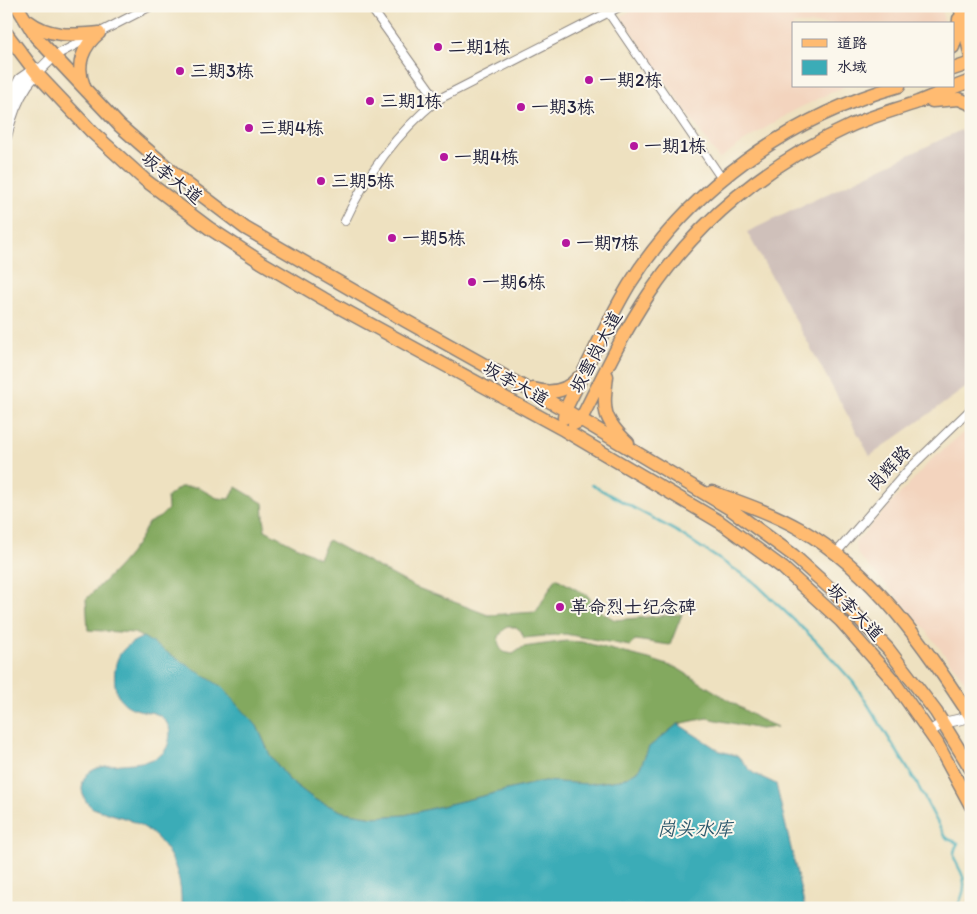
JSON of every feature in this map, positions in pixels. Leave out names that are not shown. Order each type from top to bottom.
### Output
[{"type":"main road","points":[[954,44],[958,31],[960,6]]},
{"type":"main road","points":[[960,6],[971,58]]},
{"type":"main road","points":[[19,11],[39,29],[53,34],[99,33]]},
{"type":"main road","name":"坂李大道","points":[[19,11],[36,37],[120,126],[169,169],[245,228],[564,410],[680,479],[751,523],[793,555],[833,591],[888,649],[916,684],[943,723],[971,770]]},
{"type":"main road","name":"坂李大道","points":[[6,33],[35,72],[92,132],[145,180],[209,228],[260,262],[324,299],[564,430],[720,522],[783,568],[822,602],[892,679],[929,732],[971,806]]},
{"type":"main road","points":[[87,91],[81,76],[81,59],[88,44],[99,33]]},
{"type":"main road","points":[[954,69],[971,63]]},
{"type":"main road","name":"坂雪岗大道","points":[[954,88],[971,81]]},
{"type":"main road","name":"坂雪岗大道","points":[[893,88],[842,106],[800,126],[760,151],[722,179],[683,217],[647,260],[620,302],[564,410],[564,430],[580,421],[637,311],[661,276],[693,238],[735,198],[772,170],[824,138],[873,116],[953,88]]},
{"type":"main road","points":[[917,102],[959,99],[971,104]]},
{"type":"main road","points":[[514,382],[545,392],[561,390],[575,381],[591,358]]},
{"type":"main road","points":[[608,367],[604,401],[608,420],[615,431],[642,457]]},
{"type":"main road","points":[[680,479],[769,513],[801,530],[836,553],[900,617],[971,717]]},
{"type":"street","points":[[6,106],[20,79],[35,72],[54,56],[151,6]]},
{"type":"street","points":[[370,6],[437,100]]},
{"type":"street","points":[[345,222],[360,191],[378,162],[405,129],[437,100],[606,10],[621,6]]},
{"type":"street","points":[[606,10],[722,179]]},
{"type":"street","points":[[6,137],[19,99],[35,72]]},
{"type":"street","name":"岗辉路","points":[[836,553],[908,469],[971,409]]},
{"type":"street","points":[[929,732],[943,723],[971,717]]},
{"type":"shaded area","points":[[640,6],[942,6],[944,22],[792,22],[792,88],[841,88],[793,111],[719,159],[621,16]]},
{"type":"shaded area","points":[[961,130],[971,144],[971,384],[870,456],[747,232]]},
{"type":"shaded area","points":[[971,426],[971,689],[924,628],[858,555],[855,543],[930,461]]},
{"type":"green space","points":[[180,487],[197,487],[217,498],[230,499],[236,487],[263,503],[265,530],[319,558],[328,540],[415,587],[488,615],[536,612],[556,578],[588,596],[598,610],[615,620],[682,614],[670,645],[635,640],[630,646],[565,634],[524,638],[521,631],[516,627],[507,627],[501,633],[498,642],[503,652],[513,654],[523,647],[567,641],[582,642],[649,659],[677,668],[759,719],[777,727],[760,729],[707,718],[678,724],[649,747],[639,770],[621,780],[587,784],[544,781],[405,815],[374,817],[343,812],[314,799],[289,780],[270,755],[257,726],[146,639],[134,633],[88,630],[86,599],[113,573],[129,554],[148,523],[160,517],[168,509],[167,497]]},
{"type":"water","name":"岗头水库","points":[[143,637],[222,687],[257,726],[270,755],[289,780],[314,799],[343,812],[374,817],[405,815],[544,781],[587,784],[621,780],[639,770],[649,747],[678,724],[720,751],[738,756],[753,773],[776,784],[805,908],[181,908],[180,884],[177,872],[167,850],[159,840],[135,822],[93,808],[85,800],[82,789],[85,777],[93,770],[105,766],[148,761],[160,756],[167,747],[170,731],[163,718],[157,714],[132,708],[121,700],[116,689],[115,669],[118,658],[124,649]]},
{"type":"waterway","points":[[592,485],[676,531],[754,582],[816,641],[853,682],[916,782],[944,835],[958,843],[955,848],[954,857],[963,877],[964,889],[956,908]]},
{"type":"place","name":"二期1栋","points":[[438,47]]},
{"type":"place","name":"三期3栋","points":[[180,71]]},
{"type":"place","name":"一期2栋","points":[[589,80]]},
{"type":"place","name":"三期1栋","points":[[370,101]]},
{"type":"place","name":"一期3栋","points":[[521,107]]},
{"type":"place","name":"三期4栋","points":[[249,128]]},
{"type":"place","name":"一期1栋","points":[[634,146]]},
{"type":"place","name":"一期4栋","points":[[444,157]]},
{"type":"place","name":"三期5栋","points":[[321,181]]},
{"type":"place","name":"一期5栋","points":[[392,238]]},
{"type":"place","name":"一期7栋","points":[[566,243]]},
{"type":"place","name":"一期6栋","points":[[472,282]]},
{"type":"place","name":"革命烈士纪念碑","points":[[560,607]]}]
